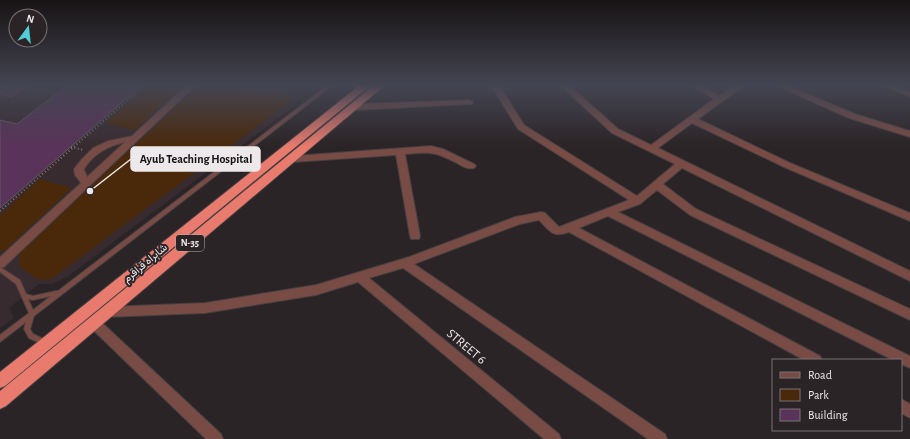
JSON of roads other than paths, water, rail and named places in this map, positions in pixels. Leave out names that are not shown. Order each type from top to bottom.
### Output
[{"type":"highway","name":"شاہراہ قراقرم","points":[[0,381],[341,105]]},
{"type":"highway","name":"شاہراہ قراقرم","points":[[0,401],[355,107]]},
{"type":"street","points":[[0,264],[170,105]]},
{"type":"street","points":[[355,107],[390,105]]},
{"type":"street","points":[[508,105],[521,127],[637,201]]},
{"type":"street","points":[[587,105],[615,131],[910,276]]},
{"type":"street","points":[[651,149],[709,105]]},
{"type":"street","points":[[827,105],[852,116],[910,134]]},
{"type":"street","points":[[691,119],[787,165],[910,218]]},
{"type":"street","points":[[87,183],[80,175],[79,169],[95,152],[109,144],[136,138]]},
{"type":"street","points":[[293,159],[420,149],[440,151],[471,166]]},
{"type":"street","points":[[400,150],[415,236]]},
{"type":"street","points":[[106,312],[205,308],[316,290],[404,263],[519,220],[540,216],[558,232],[610,213],[637,201],[681,164]]},
{"type":"street","points":[[657,185],[693,212],[910,315]]},
{"type":"street","points":[[610,213],[910,362]]},
{"type":"street","points":[[570,228],[814,359]]},
{"type":"street","points":[[404,263],[660,439]]},
{"type":"street","name":"STREET 6","points":[[360,277],[554,439]]},
{"type":"street","points":[[94,323],[216,439]]},
{"type":"lane","points":[[0,339],[304,105]]},
{"type":"lane","points":[[0,269],[18,282],[32,314],[27,329],[31,336],[46,343]]},
{"type":"lane","points":[[24,296],[33,298],[50,295],[64,290]]},
{"type":"place","name":"Ayub Teaching Hospital","points":[[90,191]]}]
